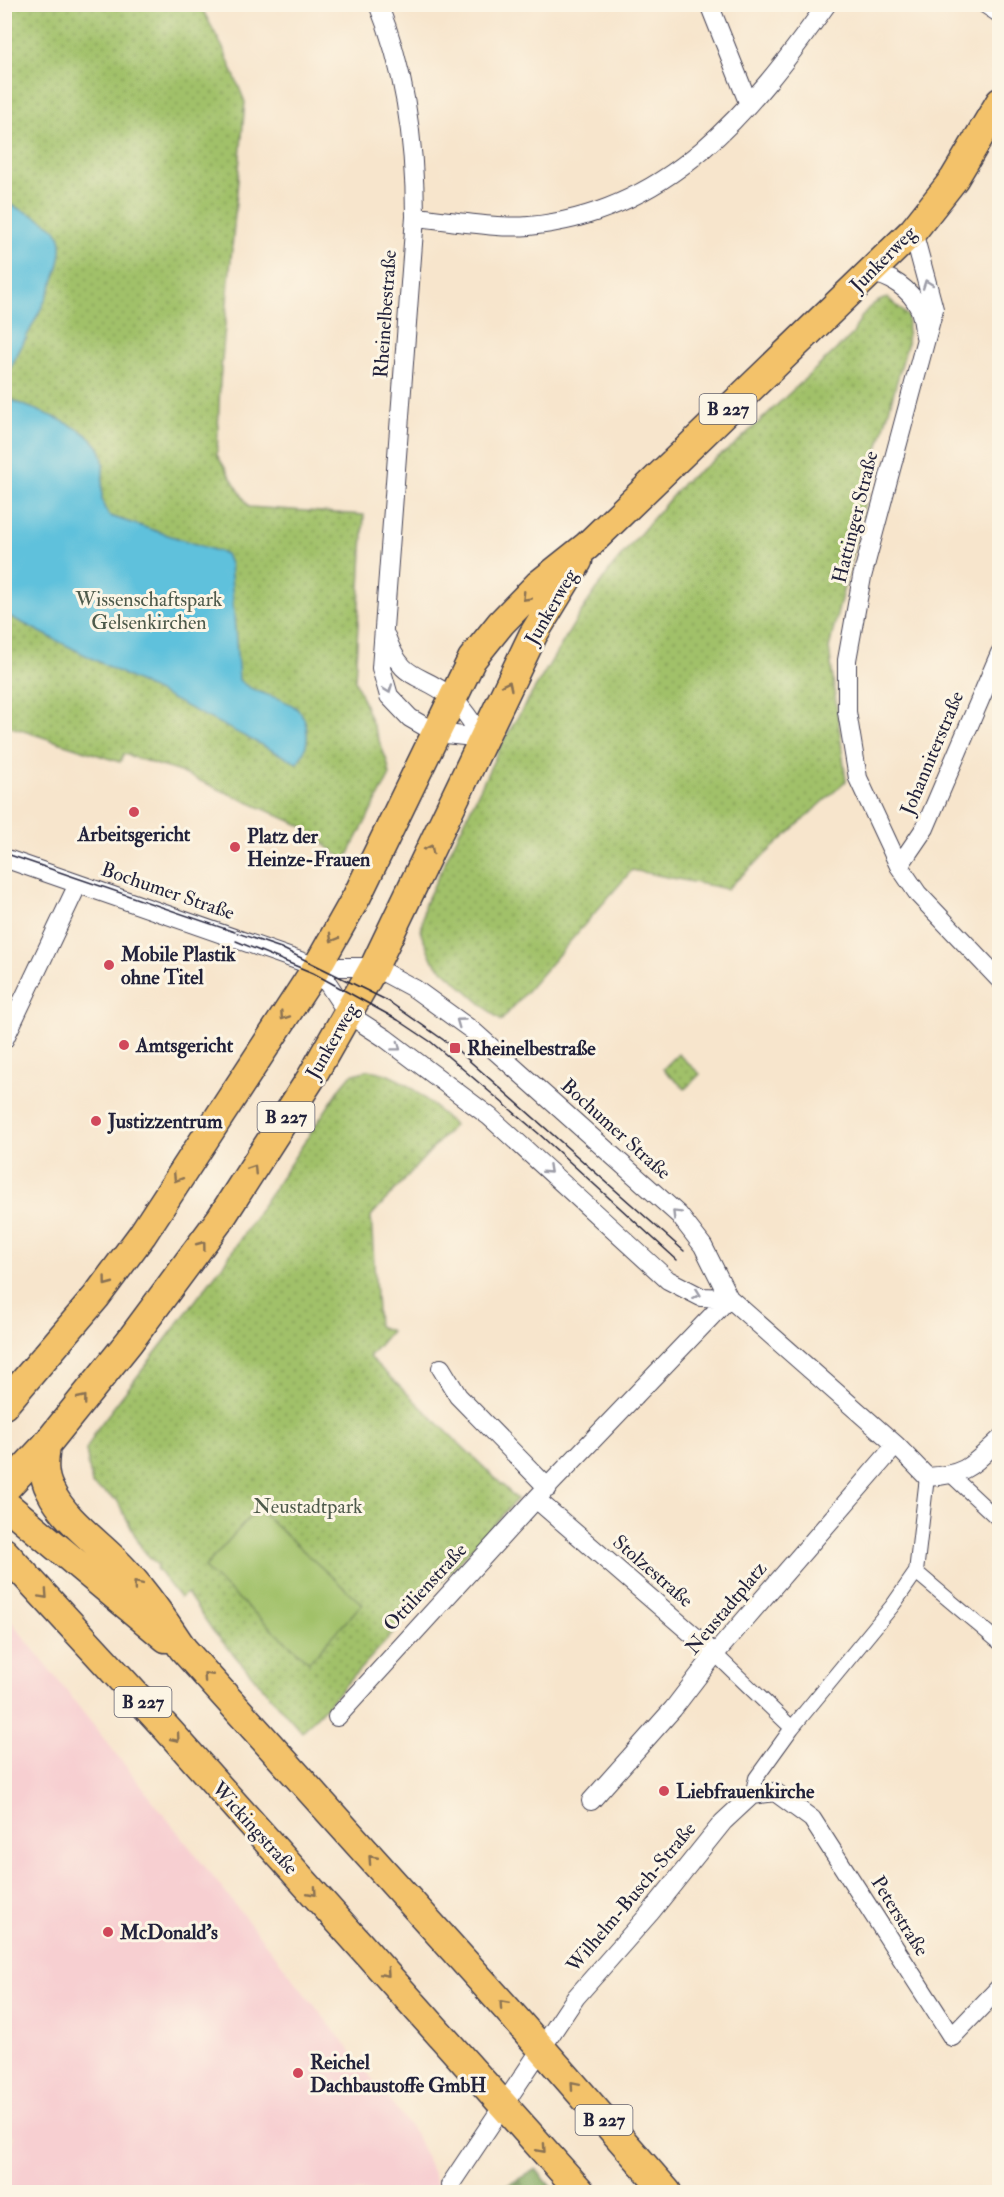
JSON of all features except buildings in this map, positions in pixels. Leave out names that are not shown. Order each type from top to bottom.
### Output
[{"type":"main road","name":"Junkerweg","points":[[4,1405],[96,1297],[142,1235],[317,967],[357,896],[472,659],[501,623],[538,585],[587,546],[913,231],[954,179],[999,102]]},
{"type":"main road","name":"Junkerweg","points":[[4,1490],[46,1445],[129,1342],[221,1218],[311,1078],[374,967],[533,635],[587,546]]},
{"type":"main road","name":"B 227","points":[[46,1445],[45,1477],[50,1491],[73,1519],[125,1571],[156,1608],[183,1649],[542,2047],[667,2193]]},
{"type":"main road","points":[[4,1503],[142,1620],[183,1649]]},
{"type":"main road","name":"Wickingstraße","points":[[4,1552],[168,1730],[581,2193]]},
{"type":"street","name":"Rheinelbestraße","points":[[378,4],[402,82],[409,117],[413,146],[415,217],[381,668],[389,696],[410,718],[436,733],[483,738]]},
{"type":"street","points":[[709,4],[748,102]]},
{"type":"street","points":[[415,217],[526,226],[565,221],[603,211],[641,195],[673,174],[706,147],[782,67],[827,4]]},
{"type":"street","points":[[985,4],[999,14]]},
{"type":"street","name":"Hattinger Straße","points":[[847,712],[847,660],[862,577],[934,309],[913,231]]},
{"type":"street","name":"Hattinger Straße","points":[[870,274],[880,274],[906,289],[919,308],[925,336]]},
{"type":"street","name":"Rheinelbestraße","points":[[385,632],[393,657],[406,671],[452,698],[483,738]]},
{"type":"street","name":"Johanniterstraße","points":[[899,866],[926,828],[999,653]]},
{"type":"street","name":"Johanniterstraße","points":[[847,712],[858,778],[899,866],[918,894],[999,980]]},
{"type":"street","name":"Bochumer Straße","points":[[4,858],[317,967],[374,967],[415,989],[473,1031],[679,1215],[703,1246],[729,1298],[896,1445],[927,1477]]},
{"type":"street","points":[[4,1040],[78,884]]},
{"type":"street","points":[[317,967],[348,1014],[385,1038],[490,1117],[668,1280],[701,1297],[729,1298]]},
{"type":"street","name":"Ottilienstraße","points":[[337,1718],[542,1493],[729,1298]]},
{"type":"street","points":[[441,1368],[458,1396],[542,1493]]},
{"type":"street","points":[[927,1477],[952,1476],[969,1468],[999,1439]]},
{"type":"street","name":"Neustadtplatz","points":[[591,1801],[674,1709],[715,1654],[896,1445]]},
{"type":"street","points":[[952,1476],[999,1521]]},
{"type":"street","name":"Wilhelm-Busch-Straße","points":[[504,2106],[576,1997],[650,1913],[723,1822],[752,1795],[756,1778],[792,1728],[893,1605],[916,1572],[927,1477]]},
{"type":"street","name":"Stolzestraße","points":[[542,1493],[792,1728]]},
{"type":"street","points":[[916,1572],[999,1643]]},
{"type":"street","name":"Peterstraße","points":[[752,1795],[775,1792],[812,1819],[952,2037],[999,1987]]},
{"type":"street","points":[[450,2185],[504,2106]]},
{"type":"shaded area","points":[[4,1612],[415,2133],[441,2192],[5,2192],[5,2163],[14,2136],[4,2129]]},
{"type":"green space","name":"Wissenschaftspark Gelsenkirchen","points":[[5,5],[200,5],[224,50],[245,102],[220,382],[217,455],[249,507],[364,515],[355,680],[387,761],[390,775],[345,861],[302,826],[180,772],[124,754],[120,762],[5,725]]},
{"type":"green space","points":[[888,298],[908,316],[907,345],[875,460],[829,648],[846,781],[727,889],[632,870],[501,1021],[433,961],[421,934],[424,906],[502,743],[581,612],[612,567],[684,482],[733,446],[853,334],[858,322],[871,306]]},
{"type":"green space","points":[[678,1054],[700,1074],[685,1089],[663,1069]]},
{"type":"green space","name":"Neustadtpark","points":[[368,1070],[393,1077],[415,1090],[454,1125],[371,1216],[378,1326],[391,1331],[369,1357],[517,1499],[302,1732],[213,1631],[187,1593],[180,1598],[156,1568],[158,1566],[142,1549],[117,1500],[92,1485],[86,1450],[97,1429],[225,1262],[341,1087],[351,1075]]},
{"type":"green space","points":[[257,1509],[362,1604],[309,1662],[204,1568]]},
{"type":"green space","points":[[536,2169],[555,2192],[496,2192]]},
{"type":"water","points":[[5,202],[53,227],[60,240],[60,258],[44,303],[5,382]]},
{"type":"water","points":[[4,392],[9,399],[80,430],[97,445],[103,462],[102,500],[110,516],[226,554],[230,564],[239,680],[248,687],[291,704],[299,711],[305,720],[307,737],[305,749],[297,763],[5,614]]},
{"type":"tram line","points":[[4,853],[281,948],[388,1001],[455,1048],[684,1251]]},
{"type":"tram line","points":[[236,941],[313,973],[398,1020],[431,1042],[538,1133],[677,1260]]},
{"type":"place","name":"Arbeitsgericht","points":[[134,812]]},
{"type":"place","name":"Platz der Heinze-Frauen","points":[[235,847]]},
{"type":"place","name":"Mobile Plastik ohne Titel","points":[[109,965]]},
{"type":"place","name":"Amtsgericht","points":[[124,1045]]},
{"type":"place","name":"Rheinelbestraße","points":[[455,1048]]},
{"type":"place","name":"Justizzentrum","points":[[96,1121]]},
{"type":"place","name":"Liebfrauenkirche","points":[[664,1791]]},
{"type":"place","name":"McDonald's","points":[[108,1932]]},
{"type":"place","name":"Reichel Dachbaustoffe GmbH","points":[[298,2073]]}]
